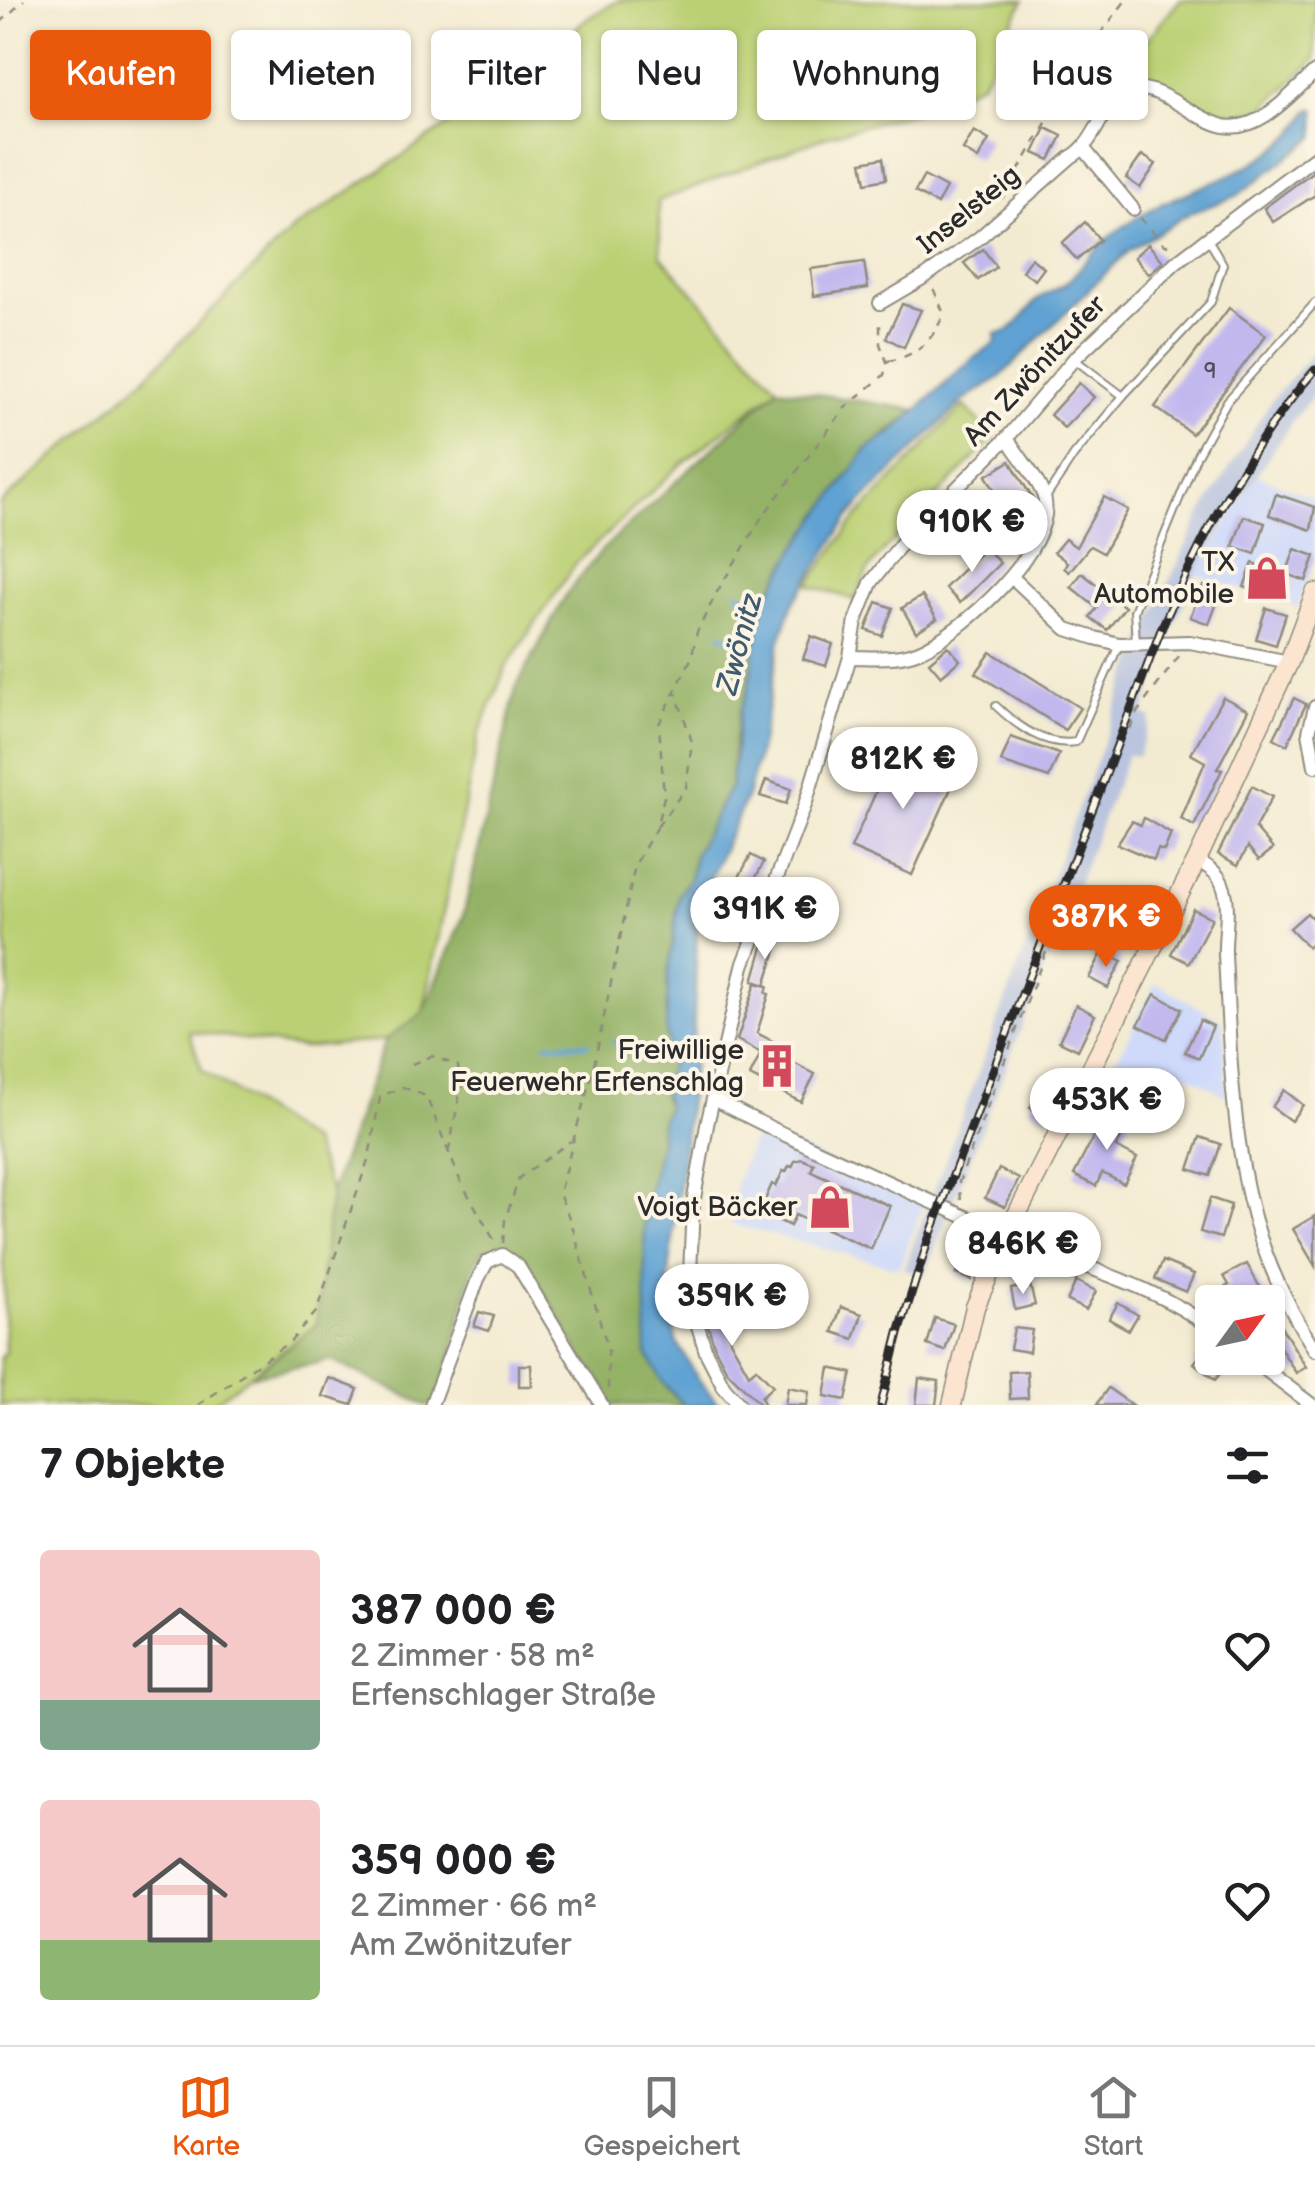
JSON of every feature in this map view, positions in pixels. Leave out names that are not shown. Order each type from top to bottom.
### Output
[{"type":"main road","points":[[952,1405],[975,1307],[1006,1236],[1197,860],[1289,662],[1315,593]]},
{"type":"street","name":"Inselsteig","points":[[880,303],[979,238],[1084,150],[1116,96],[1128,89],[1149,89],[1222,126],[1238,127],[1256,122],[1315,72]]},
{"type":"street","points":[[1084,150],[1133,209]]},
{"type":"street","name":"Am Zwönitzufer","points":[[740,1405],[724,1387],[706,1352],[689,1296],[693,1204],[743,966],[805,804],[850,657],[856,620],[871,583],[900,544],[1007,438],[1074,359],[1176,262],[1315,157]]},
{"type":"street","points":[[850,657],[902,657],[923,650],[1013,578],[1042,530],[1045,499],[1007,438]]},
{"type":"street","points":[[1013,578],[1068,629],[1119,644],[1190,642],[1289,662]]},
{"type":"street","points":[[1315,707],[1309,732],[1315,766]]},
{"type":"street","points":[[1197,860],[1216,874],[1225,889],[1225,955],[1235,1100],[1249,1198],[1269,1261],[1298,1324],[1315,1350]]},
{"type":"street","points":[[714,1099],[1006,1236],[1158,1295],[1195,1318]]},
{"type":"street","points":[[430,1405],[478,1279],[487,1262],[502,1255],[518,1266],[604,1405]]},
{"type":"street","points":[[1273,1375],[1313,1405]]},
{"type":"lane","points":[[1045,499],[1074,455],[1123,396],[1212,302],[1223,264],[1208,238]]},
{"type":"lane","points":[[1136,642],[1134,611],[1197,454],[1227,402],[1315,303]]},
{"type":"lane","points":[[1074,359],[1123,396]]},
{"type":"lane","points":[[996,706],[1039,737],[1064,744],[1076,742],[1119,644]]},
{"type":"path","points":[[0,23],[24,0]]},
{"type":"path","points":[[997,206],[1088,50],[1126,0]]},
{"type":"path","points":[[1133,209],[1157,238]]},
{"type":"path","points":[[887,362],[909,357],[928,344],[944,314],[926,276]]},
{"type":"path","points":[[656,828],[664,797],[659,724],[691,660],[697,632],[762,517],[845,408],[884,375],[887,362],[880,344],[880,303]]},
{"type":"path","points":[[1130,728],[1134,715],[1190,642]]},
{"type":"path","points":[[604,1405],[608,1348],[572,1226],[558,1194],[594,1065],[635,865],[686,788],[692,742],[675,692]]},
{"type":"path","points":[[963,1213],[959,1182],[1067,896]]},
{"type":"path","points":[[412,1064],[432,1056],[458,1066],[461,1087],[449,1151]]},
{"type":"path","points":[[198,1405],[291,1342],[316,1312],[369,1157],[380,1097],[402,1087],[426,1096],[460,1180],[502,1255]]},
{"type":"path","points":[[502,1255],[505,1220],[519,1178],[573,1140]]},
{"type":"path","points":[[1035,1232],[1084,1235]]},
{"type":"shaded area","points":[[1315,350],[1315,394],[1295,417],[1225,523],[1196,574],[1174,626],[1143,714],[1152,718],[1137,757],[1128,754],[925,1275],[904,1269],[1143,637],[1202,512],[1272,400]]},
{"type":"shaded area","points":[[1257,475],[1315,499],[1315,557],[1299,608],[1196,574]]},
{"type":"shaded area","points":[[1156,983],[1223,1021],[1227,1097],[1181,1070],[1156,1119],[1101,1089]]},
{"type":"shaded area","points":[[758,1129],[924,1204],[899,1268],[731,1224],[736,1181]]},
{"type":"green space","points":[[619,0],[1024,0],[1009,30],[996,30],[996,55],[982,82],[976,85],[976,30],[757,30],[757,120],[885,120],[830,135],[658,201],[661,256],[778,388],[678,467],[576,563],[506,667],[479,734],[423,1014],[385,1040],[303,1048],[189,1031],[202,1070],[312,1143],[331,1192],[316,1325],[211,1405],[0,1405],[0,1357],[5,1353],[0,1010],[9,993],[0,832],[0,504],[145,378],[292,230],[456,120],[581,120],[581,30],[574,30]]},
{"type":"green space","points":[[1180,0],[1315,0],[1315,60],[1262,109],[1212,114],[1148,81],[1148,38]]},
{"type":"green space","points":[[778,388],[918,410],[867,449],[762,612],[734,744],[731,785],[694,856],[691,876],[679,896],[668,975],[666,1032],[672,1062],[663,1098],[667,1107],[648,1196],[651,1213],[644,1222],[647,1354],[666,1387],[684,1405],[609,1405],[524,1257],[504,1247],[483,1251],[472,1271],[440,1405],[426,1405],[331,1360],[251,1376],[316,1325],[331,1192],[385,1040],[423,1013],[463,917],[516,688],[567,593],[603,549]]},
{"type":"green space","points":[[964,405],[994,438],[886,548],[868,570],[855,600],[808,585],[857,517]]},
{"type":"water","points":[[1315,108],[1315,137],[1237,196],[1190,213],[1128,251],[1000,377],[963,401],[849,517],[793,603],[780,640],[747,796],[698,905],[692,1076],[666,1300],[677,1342],[719,1405],[684,1405],[663,1383],[647,1354],[644,1222],[651,1212],[648,1196],[667,1107],[662,1086],[672,1061],[666,1032],[668,975],[679,896],[691,876],[694,856],[731,785],[740,711],[769,594],[796,548],[867,449],[893,432],[996,342],[996,334],[1014,326],[1039,298],[1064,284],[1115,232],[1155,207],[1262,158]]},
{"type":"building","points":[[1046,128],[1062,136],[1050,160],[1034,153]]},
{"type":"building","points":[[974,131],[989,140],[978,159],[963,150]]},
{"type":"building","points":[[1142,155],[1156,164],[1140,188],[1126,178]]},
{"type":"building","points":[[883,158],[886,179],[866,183],[862,162]]},
{"type":"building","points":[[1315,170],[1315,195],[1273,222],[1264,208]]},
{"type":"building","points":[[924,176],[946,188],[937,204],[915,192]]},
{"type":"building","points":[[1085,222],[1100,240],[1077,260],[1062,243]]},
{"type":"building","points":[[1148,244],[1163,261],[1149,274],[1134,257]]},
{"type":"building","points":[[983,249],[996,267],[978,280],[964,263]]},
{"type":"building","points":[[1031,258],[1044,268],[1035,280],[1022,271]]},
{"type":"building","points":[[864,262],[868,288],[814,296],[811,269]]},
{"type":"building","points":[[902,304],[921,310],[904,347],[886,338]]},
{"type":"building","points":[[1229,308],[1266,335],[1192,434],[1155,407]]},
{"type":"building","points":[[1079,383],[1094,397],[1064,428],[1050,415]]},
{"type":"building","points":[[1010,461],[1034,501],[1034,507],[1014,520],[986,476]]},
{"type":"building","points":[[1276,494],[1315,507],[1311,530],[1269,515]]},
{"type":"building","points":[[1104,497],[1128,510],[1103,553],[1090,546],[1069,572],[1064,568],[1067,562],[1054,552],[1065,539],[1076,547]]},
{"type":"building","points":[[1244,516],[1265,523],[1255,554],[1233,546]]},
{"type":"building","points":[[985,548],[1000,563],[960,603],[945,588]]},
{"type":"building","points":[[1295,549],[1315,556],[1306,581],[1286,574]]},
{"type":"building","points":[[1253,563],[1287,575],[1278,599],[1244,587]]},
{"type":"building","points":[[1082,573],[1125,607],[1107,630],[1090,617],[1097,608],[1071,587]]},
{"type":"building","points":[[1203,586],[1221,593],[1209,624],[1190,617]]},
{"type":"building","points":[[922,596],[937,619],[916,632],[902,608]]},
{"type":"building","points":[[877,602],[893,608],[882,636],[866,630]]},
{"type":"building","points":[[1266,608],[1286,614],[1276,645],[1256,639]]},
{"type":"building","points":[[811,636],[833,644],[826,666],[803,659]]},
{"type":"building","points":[[948,646],[960,660],[941,676],[929,662]]},
{"type":"building","points":[[991,652],[1080,708],[1065,730],[976,673]]},
{"type":"building","points":[[1223,697],[1248,710],[1217,769],[1222,770],[1194,826],[1181,819],[1205,762],[1191,754]]},
{"type":"building","points":[[1294,698],[1306,704],[1287,745],[1274,738]]},
{"type":"building","points":[[1011,737],[1059,754],[1049,778],[1001,762]]},
{"type":"building","points":[[895,749],[956,777],[912,875],[851,848]]},
{"type":"building","points":[[766,780],[791,789],[786,804],[760,796]]},
{"type":"building","points":[[1252,786],[1272,797],[1255,828],[1273,849],[1259,860],[1248,847],[1238,865],[1218,854]]},
{"type":"building","points":[[1144,818],[1171,834],[1164,851],[1158,849],[1154,860],[1117,844],[1132,821],[1141,825]]},
{"type":"building","points":[[751,855],[764,862],[752,884],[739,877]]},
{"type":"building","points":[[1193,909],[1212,918],[1189,963],[1171,954]]},
{"type":"building","points":[[1307,913],[1315,921],[1315,940],[1308,947],[1290,928]]},
{"type":"building","points":[[765,940],[778,944],[765,985],[753,981]]},
{"type":"building","points":[[1103,951],[1122,961],[1108,988],[1089,978]]},
{"type":"building","name":"Freiwillige Feuerwehr Erfenschlag","points":[[756,983],[768,986],[769,994],[757,1033],[788,1049],[784,1058],[815,1074],[801,1102],[750,1076],[761,1053],[737,1040]]},
{"type":"building","points":[[1155,994],[1182,1009],[1166,1039],[1138,1025]]},
{"type":"building","points":[[1076,1005],[1095,1015],[1078,1050],[1059,1041]]},
{"type":"building","points":[[1200,1020],[1213,1026],[1199,1058],[1185,1052]]},
{"type":"building","points":[[1044,1081],[1060,1089],[1046,1116],[1030,1108]]},
{"type":"building","points":[[1284,1090],[1303,1105],[1291,1121],[1272,1107]]},
{"type":"building","points":[[1107,1110],[1129,1122],[1116,1147],[1137,1158],[1124,1184],[1102,1173],[1096,1186],[1074,1175]]},
{"type":"building","points":[[1200,1137],[1221,1144],[1210,1176],[1189,1169]]},
{"type":"building","name":"Voigt Bäcker","points":[[802,1159],[814,1164],[811,1171],[890,1206],[871,1249],[795,1215],[790,1226],[767,1215],[772,1205],[764,1202],[772,1184],[776,1186],[783,1171]]},
{"type":"building","points":[[999,1169],[1019,1179],[1005,1207],[985,1198]]},
{"type":"building","points":[[1210,1198],[1231,1205],[1221,1238],[1200,1232]]},
{"type":"building","points":[[1315,1216],[1315,1266],[1293,1229]]},
{"type":"building","points":[[971,1239],[986,1246],[971,1280],[956,1274]]},
{"type":"building","points":[[1163,1261],[1194,1274],[1186,1292],[1155,1279]]},
{"type":"building","points":[[1247,1264],[1259,1285],[1229,1285],[1224,1276]]},
{"type":"building","points":[[1076,1281],[1096,1291],[1086,1310],[1067,1301]]},
{"type":"building","points":[[1030,1285],[1035,1305],[1015,1310],[1011,1289]]},
{"type":"building","points":[[725,1294],[730,1340],[749,1374],[756,1368],[773,1386],[761,1397],[761,1405],[727,1371],[715,1348],[704,1295]]},
{"type":"building","points":[[1118,1303],[1138,1315],[1129,1330],[1109,1319]]},
{"type":"building","points":[[841,1307],[862,1314],[854,1339],[833,1332]]},
{"type":"building","points":[[479,1312],[494,1316],[489,1331],[474,1326]]},
{"type":"building","points":[[935,1318],[954,1324],[945,1351],[927,1345]]},
{"type":"building","points":[[1014,1328],[1032,1330],[1029,1352],[1010,1349]]},
{"type":"building","points":[[1285,1333],[1306,1367],[1296,1373],[1285,1355]]},
{"type":"building","points":[[519,1365],[531,1365],[532,1386],[519,1386]]},
{"type":"building","points":[[830,1368],[852,1373],[846,1400],[825,1396]]},
{"type":"building","points":[[1027,1371],[1028,1398],[1010,1399],[1009,1372]]},
{"type":"building","points":[[329,1378],[358,1389],[352,1405],[322,1396]]},
{"type":"building","points":[[919,1378],[939,1381],[936,1405],[916,1405]]},
{"type":"building","points":[[788,1387],[809,1391],[807,1405],[785,1405]]},
{"type":"building","points":[[1108,1388],[1132,1405],[1096,1405]]},
{"type":"waterway","name":"Zwönitz","points":[[738,593],[767,607]]},
{"type":"waterway","name":"Zwönitz","points":[[722,635],[762,650]]},
{"type":"waterway","points":[[614,1042],[679,1062]]},
{"type":"waterway","points":[[548,1044],[588,1044]]},
{"type":"railway","points":[[881,1405],[928,1241],[1162,627],[1248,461],[1315,370]]},
{"type":"place","name":"TX Automobile","points":[[1267,578]]},
{"type":"place","name":"Freiwillige Feuerwehr Erfenschlag","points":[[777,1066]]},
{"type":"place","name":"Voigt Bäcker","points":[[830,1207]]}]
